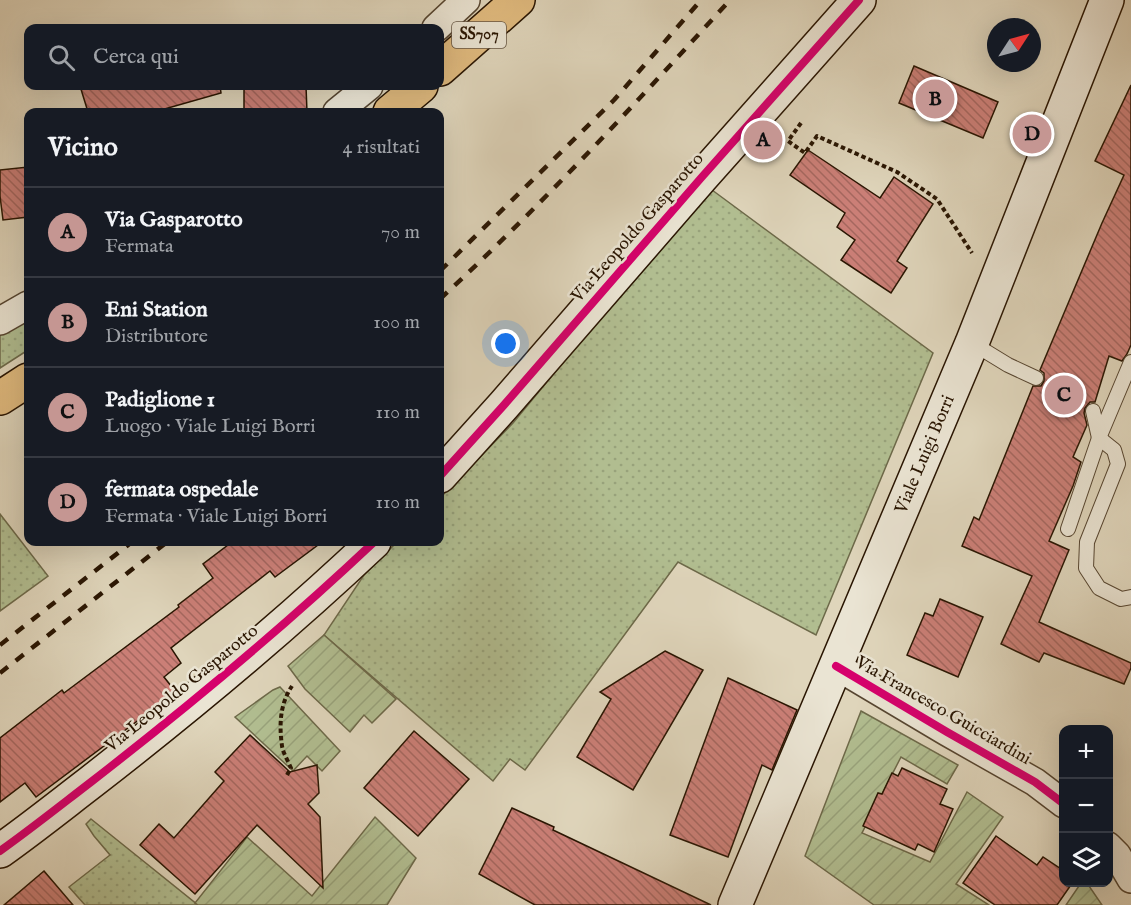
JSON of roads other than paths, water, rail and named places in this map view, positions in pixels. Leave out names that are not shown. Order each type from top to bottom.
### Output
[{"type":"highway","name":"SS707","points":[[444,65],[518,0]]},
{"type":"highway","points":[[395,108],[416,90]]},
{"type":"highway","points":[[0,398],[24,383]]},
{"type":"street","points":[[440,24],[466,0]]},
{"type":"street","name":"Via Leopoldo Gasparotto","points":[[444,472],[860,0]]},
{"type":"street","name":"Viale Luigi Borri","points":[[735,905],[972,344],[1107,0]]},
{"type":"street","points":[[343,108],[364,90]]},
{"type":"street","points":[[0,321],[24,307]]},
{"type":"street","name":"Via Leopoldo Gasparotto","points":[[0,851],[149,737],[233,668],[370,546]]},
{"type":"street","name":"Via Francesco Guicciardini","points":[[836,666],[1035,782],[1059,800]]},
{"type":"lane","points":[[972,344],[1036,378]]},
{"type":"lane","points":[[1068,529],[1099,438],[1131,362]]},
{"type":"lane","points":[[1093,411],[1099,438],[1114,450],[1118,464],[1087,542],[1086,568],[1099,588],[1121,599],[1131,597]]},
{"type":"railway","points":[[444,267],[614,100],[701,0]]},
{"type":"railway","points":[[444,295],[552,190],[730,0]]},
{"type":"railway","points":[[0,645],[127,546]]},
{"type":"railway","points":[[0,673],[162,546]]},
{"type":"place","name":"Eni Station","points":[[935,99]]},
{"type":"place","name":"fermata ospedale","points":[[1032,134]]},
{"type":"place","name":"Via Gasparotto","points":[[763,140]]},
{"type":"place","name":"Padiglione 1","points":[[1064,395]]}]
